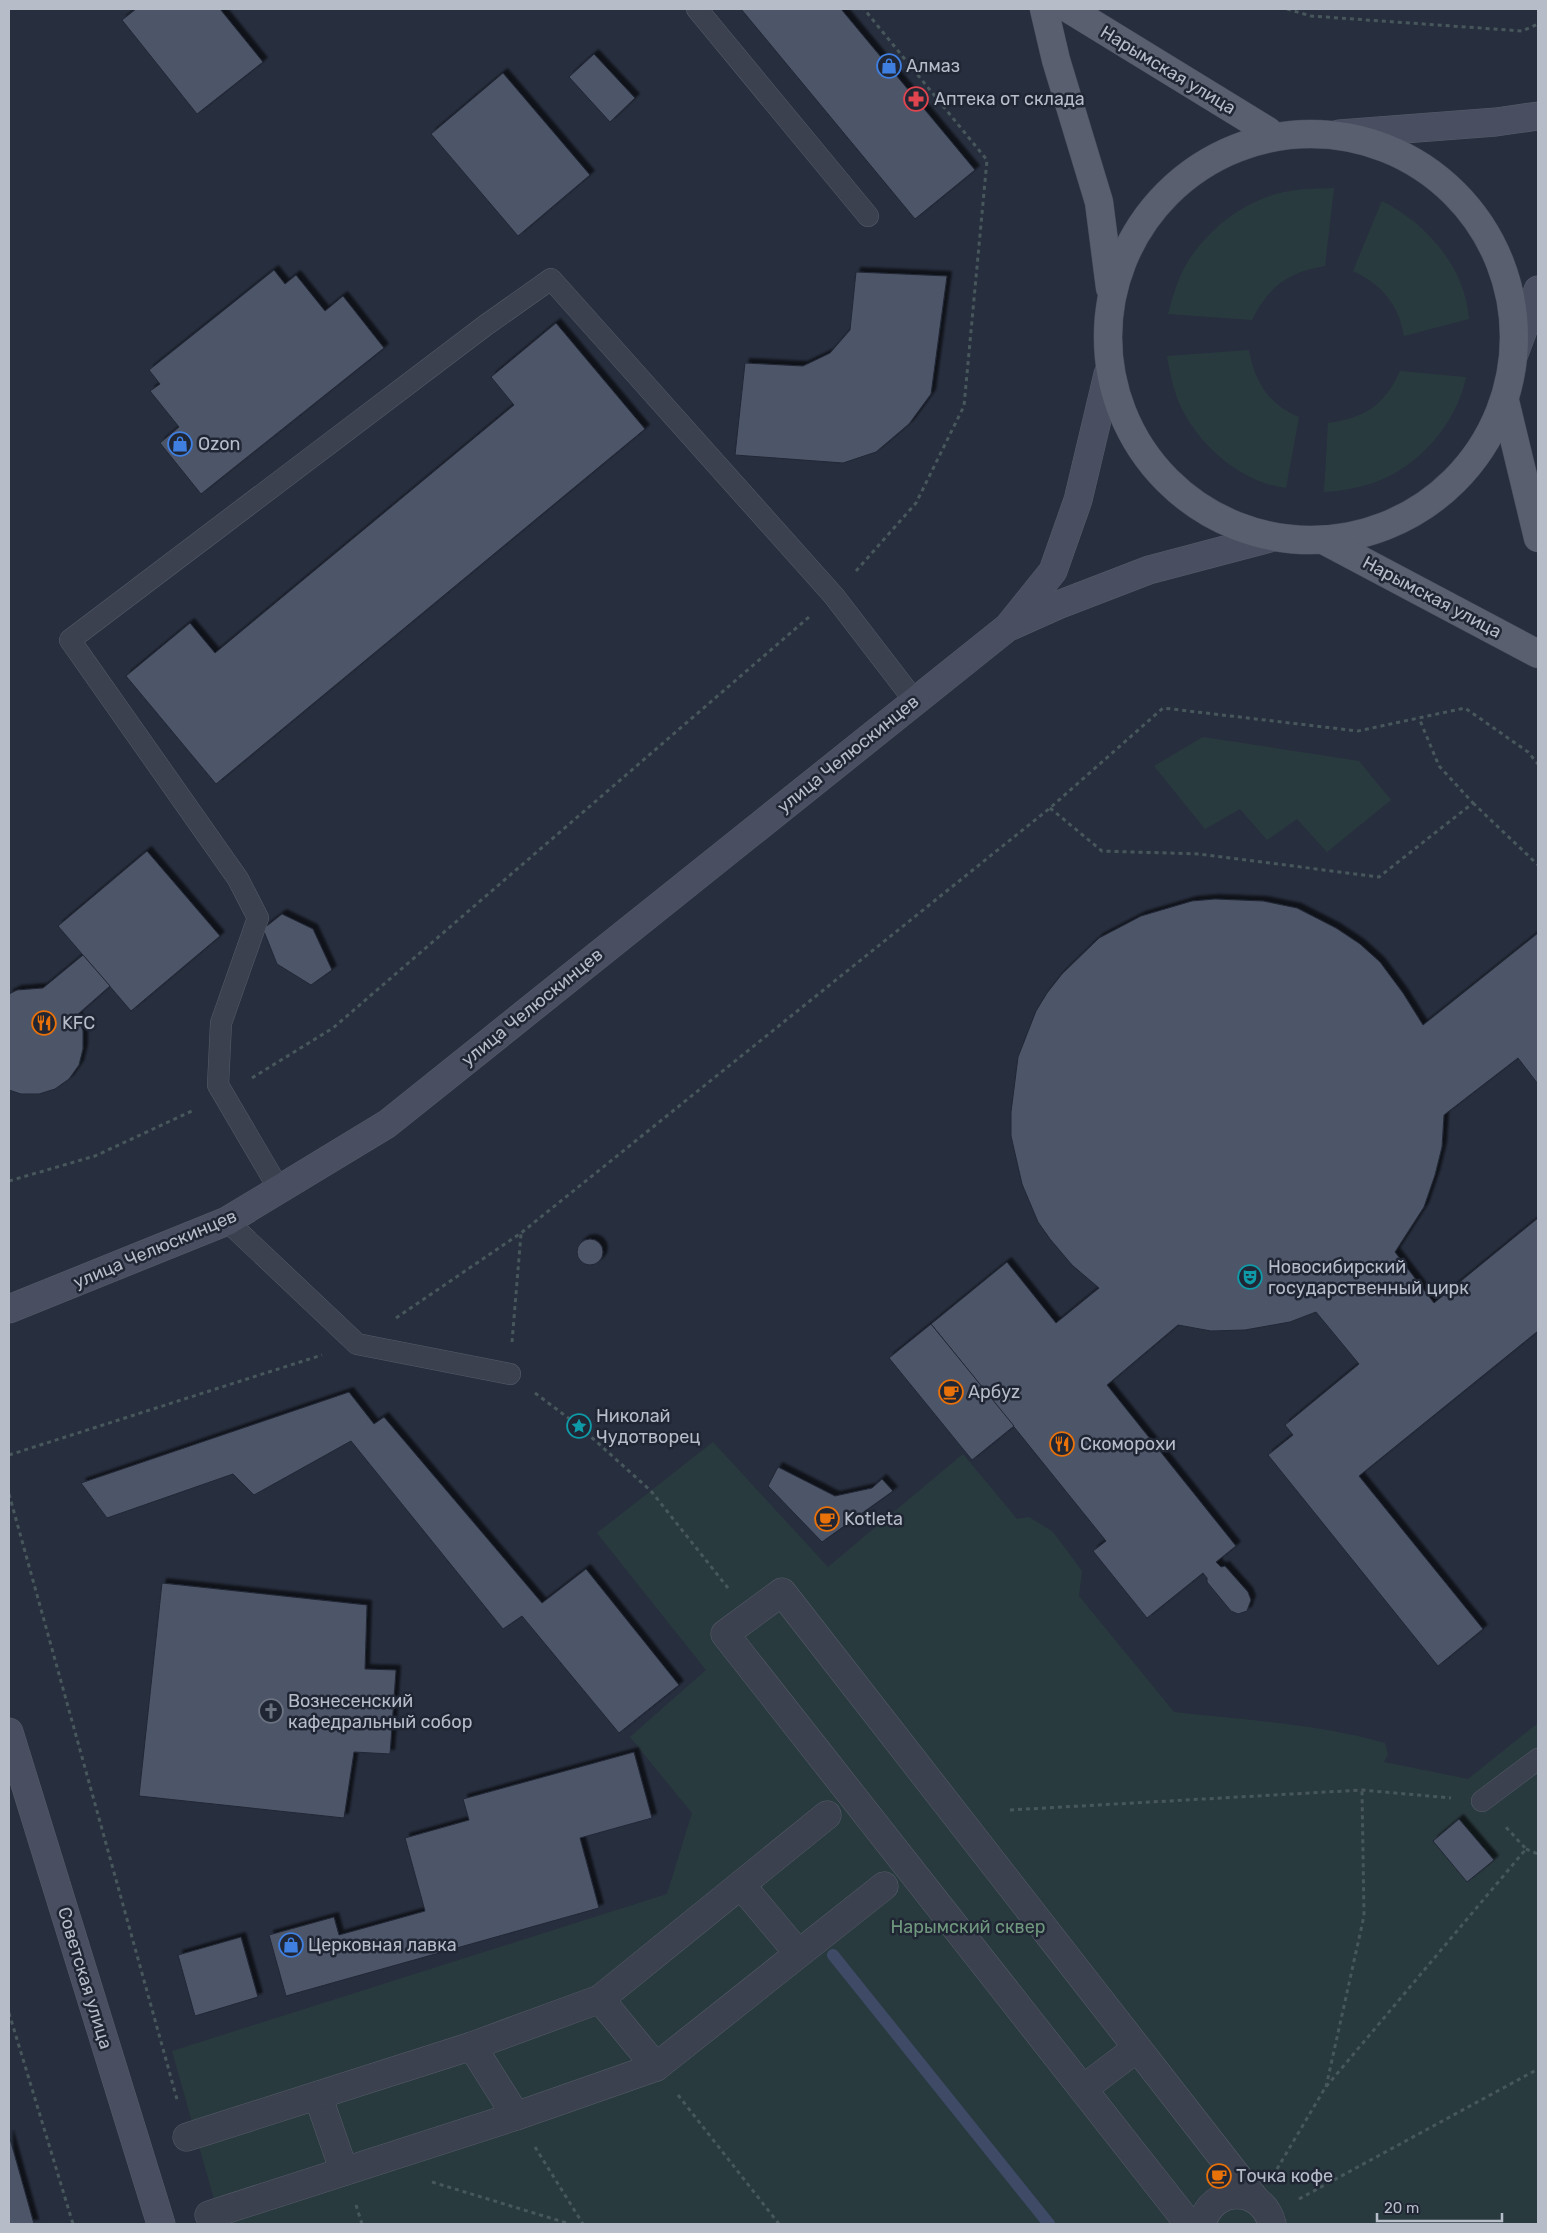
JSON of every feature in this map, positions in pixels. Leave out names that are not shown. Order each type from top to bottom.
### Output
[{"type":"main road","points":[[1044,9],[1056,60],[1099,202],[1110,288],[1108,374],[1120,414],[1135,445],[1183,498],[1216,520],[1270,538],[1325,542],[1393,524],[1426,506],[1454,483],[1484,445],[1505,401],[1514,354],[1538,290]]},
{"type":"main road","name":"Нарымская улица","points":[[1069,9],[1268,131]]},
{"type":"main road","points":[[1110,288],[1134,238],[1167,197],[1185,179],[1268,131],[1339,134],[1496,122],[1538,116]]},
{"type":"main road","points":[[1339,134],[1391,149],[1433,173],[1467,206],[1502,266],[1512,302],[1514,354]]},
{"type":"main road","name":"улица Челюскинцев","points":[[1008,628],[1052,571],[1078,500],[1108,374]]},
{"type":"main road","points":[[1505,401],[1538,538]]},
{"type":"main road","name":"улица Челюскинцев","points":[[9,1309],[228,1221],[387,1124],[914,700],[1008,628],[1065,602],[1149,570],[1270,538]]},
{"type":"main road","name":"Нарымская улица","points":[[1325,542],[1538,654]]},
{"type":"main road","name":"Советская улица","points":[[9,1732],[161,2224]]},
{"type":"street","points":[[1189,2224],[725,1634],[782,1592],[1266,2215]]},
{"type":"street","points":[[187,2136],[472,2046],[600,1998],[827,1815]]},
{"type":"street","points":[[741,1885],[798,1953]]},
{"type":"street","points":[[210,2215],[516,2116],[656,2067],[884,1886]]},
{"type":"street","points":[[600,1998],[656,2067]]},
{"type":"street","points":[[472,2046],[516,2116]]},
{"type":"street","points":[[1083,2089],[1137,2048]]},
{"type":"street","points":[[318,2096],[344,2171]]},
{"type":"street","points":[[1202,2224],[1206,2212],[1213,2204],[1222,2198],[1233,2195],[1244,2195],[1266,2215]]},
{"type":"lane","points":[[697,9],[868,216]]},
{"type":"lane","points":[[279,1189],[218,1085],[221,1023],[258,918],[238,879],[70,640],[486,325],[552,279],[834,596],[914,700]]},
{"type":"lane","points":[[228,1221],[357,1344],[510,1374]]},
{"type":"lane","points":[[1482,1802],[1538,1759]]},
{"type":"path","points":[[9,1181],[94,1156],[224,1096],[333,1028],[834,596],[916,503],[964,406],[987,160],[864,9]]},
{"type":"path","points":[[1287,9],[1311,16],[1522,31],[1538,24]]},
{"type":"path","points":[[9,1455],[357,1344],[521,1233],[1050,808],[1163,708],[1358,731],[1464,708],[1528,752],[1538,764]]},
{"type":"path","points":[[1419,718],[1439,766],[1538,865]]},
{"type":"path","points":[[1050,808],[1102,851],[1199,854],[1379,876],[1474,803]]},
{"type":"path","points":[[521,1233],[510,1374],[579,1426],[651,1491],[749,1615]]},
{"type":"path","points":[[9,1494],[187,2136]]},
{"type":"path","points":[[1266,2215],[1326,2088],[1364,1916],[1362,1790]]},
{"type":"path","points":[[1010,1810],[1362,1790],[1482,1802],[1526,1849],[1538,1854]]},
{"type":"path","points":[[1326,2088],[1526,1849]]},
{"type":"path","points":[[9,2013],[73,2224]]},
{"type":"path","points":[[656,2067],[779,2224]]},
{"type":"path","points":[[1266,2215],[1538,2069]]},
{"type":"path","points":[[516,2116],[583,2224]]},
{"type":"path","points":[[427,2180],[570,2224]]},
{"type":"green space","points":[[1334,188],[1325,266],[1300,272],[1281,282],[1265,298],[1252,320],[1168,314],[1178,281],[1196,249],[1233,215],[1263,198],[1279,193],[1301,189]]},
{"type":"green space","points":[[1382,201],[1414,222],[1441,249],[1452,265],[1460,282],[1466,300],[1469,319],[1404,336],[1398,314],[1387,296],[1372,282],[1353,271]]},
{"type":"green space","points":[[1249,350],[1255,372],[1265,391],[1279,406],[1299,417],[1286,488],[1253,478],[1223,460],[1210,448],[1188,420],[1180,405],[1167,356]]},
{"type":"green space","points":[[1400,371],[1466,377],[1454,411],[1444,427],[1420,455],[1390,476],[1361,486],[1324,492],[1328,423],[1353,418],[1372,408],[1388,393]]},
{"type":"green space","points":[[1203,737],[1359,761],[1391,800],[1327,852],[1297,819],[1267,840],[1240,809],[1205,829],[1154,766]]},
{"type":"green space","name":"Нарымский сквер","points":[[713,1442],[828,1567],[963,1454],[1017,1519],[1029,1517],[1053,1532],[1082,1571],[1079,1596],[1174,1712],[1281,1723],[1333,1731],[1385,1743],[1388,1754],[1384,1762],[1468,1779],[1538,1723],[1538,2224],[221,2224],[172,2051],[667,1894],[692,1813],[630,1737],[706,1670],[597,1533]]},
{"type":"building","points":[[136,9],[220,9],[263,62],[197,114],[122,20]]},
{"type":"building","points":[[741,9],[841,9],[975,170],[915,219]]},
{"type":"building","points":[[594,54],[635,98],[610,122],[569,77]]},
{"type":"building","points":[[503,73],[590,175],[518,236],[431,134]]},
{"type":"building","points":[[274,270],[285,284],[296,275],[325,311],[343,296],[384,348],[201,494],[160,443],[179,427],[150,391],[160,384],[149,370]]},
{"type":"building","points":[[856,272],[947,276],[931,394],[909,424],[876,452],[843,463],[735,455],[745,363],[803,366],[830,353],[850,330]]},
{"type":"building","points":[[556,323],[645,429],[216,784],[126,676],[190,623],[215,653],[514,405],[491,377]]},
{"type":"building","points":[[147,851],[220,936],[131,1011],[58,926]]},
{"type":"building","name":"Новосибирский государственный цирк","points":[[1215,899],[1263,901],[1297,908],[1336,928],[1360,944],[1380,962],[1403,993],[1423,1025],[1538,933],[1538,1084],[1518,1058],[1444,1115],[1442,1147],[1424,1207],[1395,1252],[1434,1303],[1538,1218],[1538,1331],[1359,1476],[1483,1629],[1438,1666],[1268,1455],[1293,1435],[1285,1425],[1359,1364],[1316,1312],[1290,1322],[1245,1330],[1211,1331],[1178,1325],[1107,1385],[1236,1546],[1216,1562],[1221,1567],[1225,1566],[1248,1592],[1251,1600],[1247,1611],[1238,1614],[1231,1611],[1207,1582],[1207,1578],[1203,1573],[1147,1618],[1093,1551],[1106,1541],[931,1324],[1007,1262],[1056,1323],[1099,1288],[1072,1265],[1050,1239],[1038,1222],[1022,1184],[1011,1136],[1011,1112],[1018,1057],[1036,1011],[1047,993],[1062,974],[1099,938],[1141,916],[1192,901]]},
{"type":"building","points":[[282,914],[313,929],[332,970],[311,985],[277,964],[263,929]]},
{"type":"building","name":"KFC","points":[[83,955],[110,986],[77,1015],[83,1031],[83,1049],[79,1065],[69,1079],[55,1089],[39,1094],[21,1094],[9,1090],[9,994],[17,990],[43,988]]},
{"type":"building","points":[[590,1239],[599,1243],[603,1252],[599,1261],[590,1265],[581,1261],[577,1252],[581,1243]]},
{"type":"building","name":"Арбуz","points":[[931,1324],[1014,1426],[972,1460],[889,1358]]},
{"type":"building","points":[[349,1392],[374,1424],[384,1417],[542,1603],[586,1569],[679,1685],[619,1733],[522,1616],[503,1629],[351,1441],[254,1495],[233,1474],[107,1518],[81,1483]]},
{"type":"building","name":"Kotleta","points":[[778,1467],[835,1496],[872,1488],[882,1479],[893,1491],[822,1542],[768,1486]]},
{"type":"building","name":"Вознесенский кафедральный собор","points":[[162,1583],[367,1605],[365,1669],[396,1670],[390,1754],[354,1752],[344,1818],[139,1796]]},
{"type":"building","points":[[634,1752],[652,1818],[580,1838],[599,1908],[286,1996],[269,1935],[334,1917],[339,1935],[425,1911],[405,1838],[469,1820],[463,1799]]},
{"type":"building","points":[[1459,1819],[1494,1860],[1467,1882],[1433,1841]]},
{"type":"building","points":[[241,1937],[258,1997],[195,2016],[178,1955]]},
{"type":"building","points":[[9,2135],[34,2224],[9,2224]]},
{"type":"waterway","points":[[833,1955],[1049,2224]]},
{"type":"place","name":"Алмаз","points":[[889,66]]},
{"type":"place","name":"Аптека от склада","points":[[916,99]]},
{"type":"place","name":"Ozon","points":[[180,444]]},
{"type":"place","name":"KFC","points":[[44,1023]]},
{"type":"place","name":"Новосибирский государственный цирк","points":[[1250,1277]]},
{"type":"place","name":"Арбуz","points":[[951,1392]]},
{"type":"place","name":"Николай Чудотворец","points":[[579,1426]]},
{"type":"place","name":"Скоморохи","points":[[1062,1444]]},
{"type":"place","name":"Kotleta","points":[[827,1519]]},
{"type":"place","name":"Вознесенский кафедральный собор","points":[[271,1711]]},
{"type":"place","name":"Церковная лавка","points":[[291,1945]]},
{"type":"place","name":"Точка кофе","points":[[1219,2176]]}]
